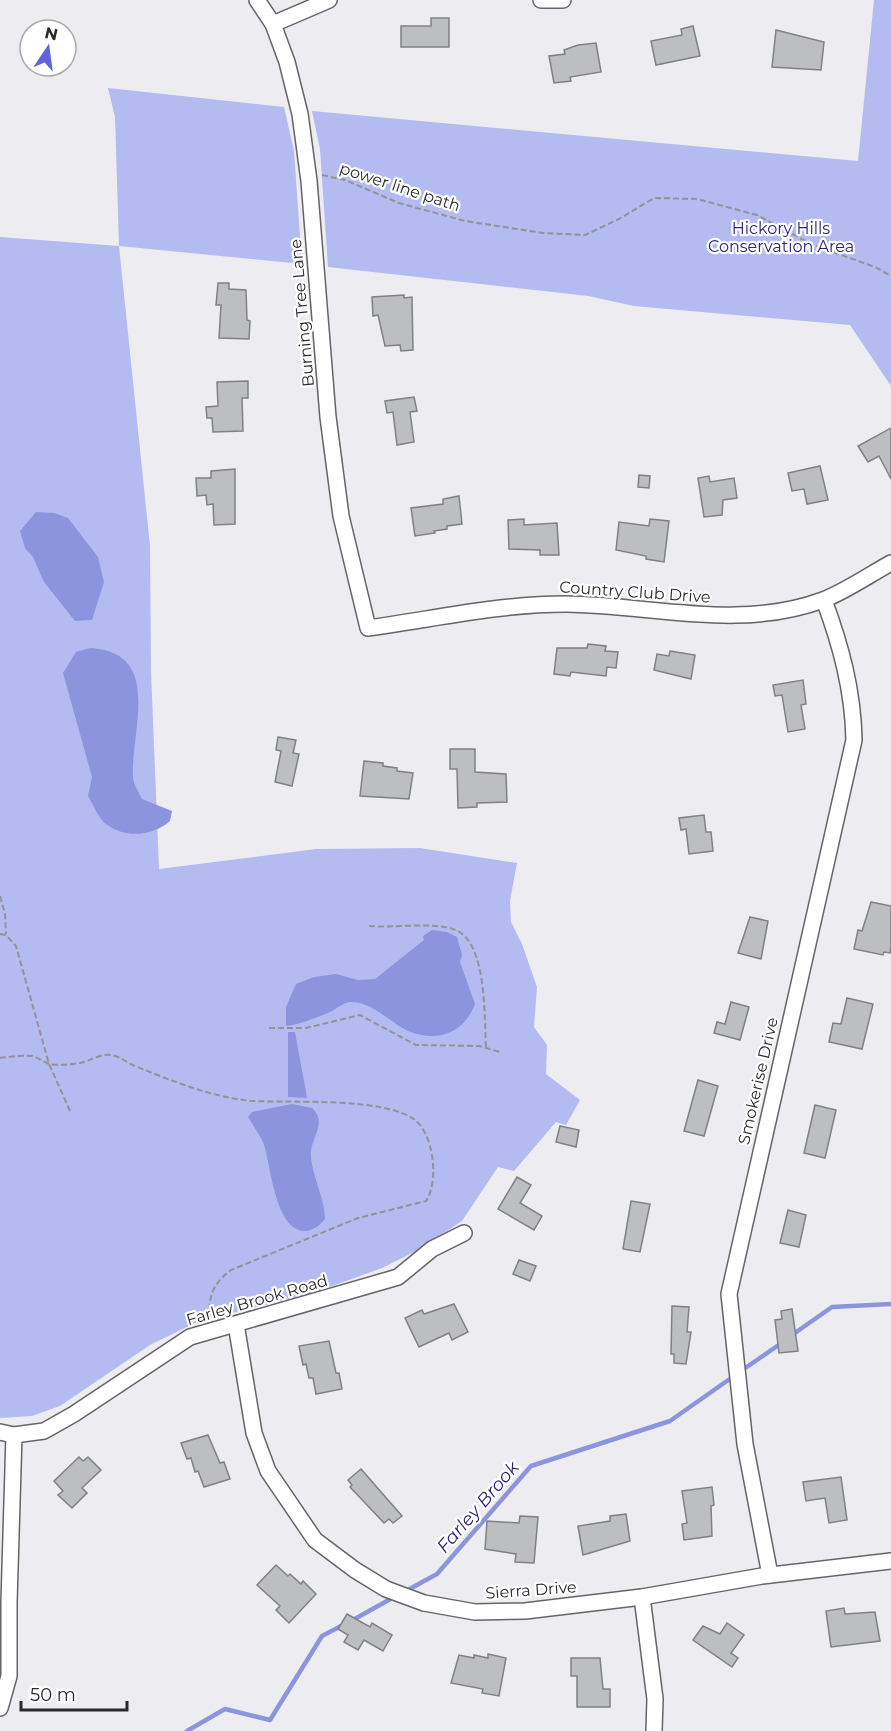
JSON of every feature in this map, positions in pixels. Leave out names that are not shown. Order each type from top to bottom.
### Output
[{"type":"street","name":"Burning Tree Lane","points":[[257,0],[273,24],[287,62],[300,114],[308,171],[328,417],[339,494],[368,628]]},
{"type":"street","points":[[273,24],[329,0]]},
{"type":"street","points":[[541,0],[563,0]]},
{"type":"street","name":"Country Club Drive","points":[[368,628],[510,607],[566,604],[700,615],[760,615],[824,600],[891,563]]},
{"type":"street","name":"Smokerise Drive","points":[[770,1575],[745,1444],[729,1294],[854,740],[853,706],[847,673],[824,600]]},
{"type":"street","name":"Farley Brook Road","points":[[7,1434],[44,1431],[190,1336],[398,1276],[432,1250],[464,1233]]},
{"type":"street","name":"Sierra Drive","points":[[236,1324],[254,1433],[268,1471],[315,1540],[355,1570],[386,1589],[424,1603],[475,1612],[525,1611],[642,1597],[770,1575],[891,1561]]},
{"type":"street","points":[[0,1708],[9,1676],[7,1434]]},
{"type":"street","points":[[642,1597],[655,1699],[654,1731]]},
{"type":"path","name":"power line path","points":[[308,171],[345,180],[399,203],[465,221],[543,233],[585,235],[619,219],[654,198],[697,199],[757,215],[813,245],[875,267],[891,276]]},
{"type":"path","points":[[0,896],[7,924],[6,935]]},
{"type":"path","points":[[369,926],[398,928],[435,926],[455,929],[471,946],[479,962],[485,1005],[483,1025],[486,1048]]},
{"type":"path","points":[[0,934],[6,935],[16,946],[49,1064],[71,1113]]},
{"type":"path","points":[[269,1028],[306,1028],[360,1015],[416,1045],[486,1048],[500,1052]]},
{"type":"path","points":[[0,1058],[30,1056],[49,1064],[81,1063],[107,1054],[114,1055],[135,1066],[212,1094],[250,1101],[330,1102],[377,1108],[406,1115],[417,1122],[425,1134],[433,1185],[426,1201],[358,1218],[231,1270],[216,1281],[210,1297],[211,1319]]},
{"type":"green space","name":"Hickory Hills Conservation Area","points":[[874,0],[891,0],[891,386],[850,325],[634,306],[588,296],[328,267],[320,149],[312,111],[858,161]]},
{"type":"green space","points":[[108,88],[284,107],[294,151],[302,264],[119,246],[115,117]]},
{"type":"green space","points":[[0,237],[119,246],[150,546],[151,671],[159,869],[316,849],[420,848],[517,863],[510,901],[511,922],[522,944],[537,987],[534,1027],[547,1045],[546,1074],[580,1100],[566,1125],[556,1122],[514,1171],[498,1167],[462,1221],[418,1250],[382,1268],[313,1293],[199,1321],[150,1345],[60,1406],[32,1416],[0,1418]]},
{"type":"shaded area","points":[[36,512],[54,513],[68,518],[98,557],[104,582],[92,620],[75,621],[44,582],[33,557],[25,548],[20,531]]},
{"type":"shaded area","points":[[91,648],[114,653],[128,664],[136,679],[138,718],[133,778],[142,799],[172,811],[170,821],[156,830],[130,834],[114,829],[101,818],[88,796],[92,777],[63,673],[76,652]]},
{"type":"shaded area","points":[[432,930],[447,932],[457,937],[462,955],[460,962],[475,1004],[464,1022],[457,1028],[439,1035],[419,1034],[408,1031],[367,1005],[351,1002],[314,1018],[286,1026],[286,1007],[296,984],[314,977],[336,974],[358,980],[375,979],[424,940],[423,936]]},
{"type":"shaded area","points":[[288,1032],[295,1032],[307,1098],[288,1097]]},
{"type":"shaded area","points":[[292,1104],[312,1108],[319,1124],[312,1145],[311,1158],[323,1202],[325,1219],[317,1227],[306,1231],[295,1228],[280,1209],[263,1142],[248,1117],[252,1112]]},
{"type":"building","points":[[431,18],[449,18],[449,47],[401,47],[401,26],[431,26]]},
{"type":"building","points":[[693,26],[700,56],[656,65],[651,41],[682,35],[681,29]]},
{"type":"building","points":[[776,30],[824,42],[821,70],[772,67]]},
{"type":"building","points":[[596,43],[601,72],[570,77],[571,81],[554,83],[549,56],[565,54],[564,50],[578,45]]},
{"type":"building","points":[[218,283],[229,283],[229,289],[246,290],[247,320],[250,321],[249,339],[219,338],[221,305],[216,305]]},
{"type":"building","points":[[404,295],[404,298],[412,297],[413,350],[401,351],[400,345],[385,346],[378,315],[373,316],[372,297]]},
{"type":"building","points":[[248,381],[248,398],[242,398],[243,431],[213,432],[212,418],[207,418],[206,407],[218,406],[217,382]]},
{"type":"building","points":[[414,397],[417,411],[410,412],[414,442],[397,445],[393,412],[387,413],[385,401]]},
{"type":"building","points":[[891,428],[891,479],[879,456],[868,462],[858,446]]},
{"type":"building","points":[[820,466],[828,500],[807,504],[804,489],[792,491],[788,473]]},
{"type":"building","points":[[235,469],[235,524],[214,525],[213,504],[207,505],[206,495],[197,496],[196,478],[211,478],[211,471]]},
{"type":"building","points":[[639,475],[650,476],[649,488],[638,487]]},
{"type":"building","points":[[709,476],[710,482],[734,478],[737,498],[723,500],[722,515],[704,517],[698,478]]},
{"type":"building","points":[[459,496],[462,524],[447,526],[447,529],[434,531],[435,533],[415,536],[411,508],[443,504],[443,499]]},
{"type":"building","points":[[524,519],[524,525],[557,523],[559,555],[540,555],[540,550],[509,549],[508,520]]},
{"type":"building","points":[[650,519],[669,521],[664,562],[616,550],[619,522],[649,526]]},
{"type":"building","points":[[588,644],[606,646],[605,651],[618,652],[616,668],[607,667],[606,676],[571,672],[570,676],[554,674],[557,648],[587,648]]},
{"type":"building","points":[[670,651],[695,655],[691,679],[654,670],[657,654],[669,656]]},
{"type":"building","points":[[803,680],[806,704],[801,705],[805,729],[788,732],[782,695],[775,696],[773,685]]},
{"type":"building","points":[[278,737],[296,740],[293,753],[299,754],[292,786],[275,782],[281,751],[276,750]]},
{"type":"building","points":[[450,749],[475,749],[475,772],[506,774],[507,802],[477,803],[477,807],[458,808],[457,769],[450,769]]},
{"type":"building","points":[[364,761],[383,763],[383,766],[397,768],[397,771],[413,773],[409,799],[360,796]]},
{"type":"building","points":[[704,815],[706,832],[711,832],[713,851],[689,854],[686,829],[681,830],[679,818]]},
{"type":"building","points":[[871,902],[891,906],[890,953],[884,952],[883,955],[854,949],[858,930],[862,931]]},
{"type":"building","points":[[750,917],[768,921],[761,959],[738,953]]},
{"type":"building","points":[[847,998],[873,1004],[862,1049],[829,1042],[833,1023],[841,1024]]},
{"type":"building","points":[[731,1002],[749,1007],[740,1040],[714,1033],[717,1022],[725,1024]]},
{"type":"building","points":[[698,1080],[718,1086],[704,1136],[684,1131]]},
{"type":"building","points":[[815,1105],[836,1110],[825,1158],[804,1153]]},
{"type":"building","points":[[560,1126],[579,1130],[576,1147],[556,1142]]},
{"type":"building","points":[[517,1177],[531,1185],[520,1203],[542,1216],[534,1230],[498,1209]]},
{"type":"building","points":[[631,1201],[650,1204],[640,1252],[623,1249]]},
{"type":"building","points":[[788,1210],[806,1215],[799,1247],[780,1243]]},
{"type":"building","points":[[519,1260],[536,1266],[530,1281],[513,1274]]},
{"type":"building","points":[[454,1304],[468,1332],[452,1340],[449,1333],[419,1347],[405,1318],[422,1310],[424,1314]]},
{"type":"building","points":[[672,1306],[689,1307],[687,1332],[691,1332],[686,1364],[674,1363],[674,1354],[671,1354]]},
{"type":"building","points":[[792,1309],[798,1351],[779,1353],[775,1320],[782,1319],[781,1311]]},
{"type":"building","points":[[329,1341],[342,1389],[316,1394],[313,1378],[309,1378],[306,1364],[303,1365],[299,1346]]},
{"type":"building","points":[[208,1435],[220,1463],[224,1462],[230,1479],[204,1487],[198,1471],[195,1472],[191,1458],[187,1459],[181,1443]]},
{"type":"building","points":[[79,1457],[83,1461],[88,1457],[101,1470],[82,1488],[87,1493],[72,1508],[58,1495],[63,1491],[54,1481]]},
{"type":"building","points":[[361,1469],[402,1516],[393,1523],[389,1519],[384,1523],[350,1487],[352,1485],[348,1480]]},
{"type":"building","points":[[841,1477],[847,1520],[829,1523],[825,1498],[806,1501],[803,1482]]},
{"type":"building","points":[[712,1487],[714,1505],[711,1506],[712,1536],[684,1540],[682,1524],[687,1523],[682,1491]]},
{"type":"building","points":[[626,1514],[630,1541],[583,1555],[578,1526],[610,1521],[610,1516]]},
{"type":"building","points":[[520,1516],[538,1517],[534,1563],[515,1562],[516,1554],[485,1549],[487,1521],[519,1523]]},
{"type":"building","points":[[276,1565],[301,1584],[303,1581],[316,1594],[289,1623],[276,1610],[280,1606],[257,1585]]},
{"type":"building","points":[[844,1608],[845,1614],[875,1612],[880,1641],[831,1647],[826,1611]]},
{"type":"building","points":[[347,1614],[370,1627],[372,1623],[392,1635],[383,1651],[364,1640],[358,1650],[344,1642],[348,1635],[338,1629]]},
{"type":"building","points":[[727,1623],[744,1635],[731,1653],[738,1658],[732,1667],[693,1640],[703,1626],[720,1634]]},
{"type":"building","points":[[488,1654],[506,1658],[499,1696],[482,1693],[483,1689],[451,1683],[459,1655],[488,1658]]},
{"type":"building","points":[[571,1658],[600,1658],[603,1689],[610,1689],[610,1707],[577,1707],[577,1676],[571,1676]]},
{"type":"waterway","name":"Farley Brook","points":[[792,1335],[832,1307],[891,1304]]},
{"type":"waterway","name":"Farley Brook","points":[[741,1371],[783,1342]]},
{"type":"waterway","name":"Farley Brook","points":[[404,1592],[437,1574],[531,1466],[670,1421],[734,1376]]},
{"type":"waterway","name":"Farley Brook","points":[[351,1621],[396,1596]]},
{"type":"waterway","name":"Farley Brook","points":[[187,1731],[225,1709],[270,1720],[322,1636],[343,1625]]}]
